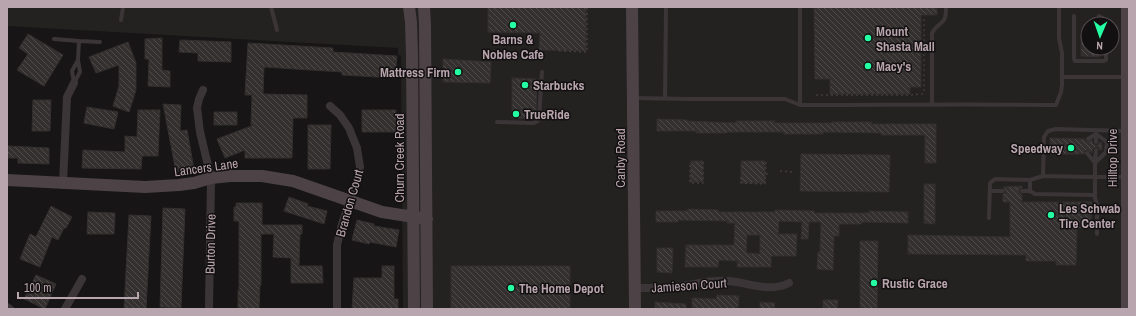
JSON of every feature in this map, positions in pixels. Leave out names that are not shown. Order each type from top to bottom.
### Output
[{"type":"main road","name":"Churn Creek Road","points":[[409,7],[412,55],[414,309]]},
{"type":"main road","name":"Churn Creek Road","points":[[424,7],[426,25],[427,309]]},
{"type":"main road","name":"Canby Road","points":[[632,7],[635,309]]},
{"type":"main road","name":"Hilltop Drive","points":[[1127,7],[1127,302]]},
{"type":"main road","name":"Lancers Lane","points":[[7,180],[145,187],[179,185],[194,183],[211,178],[230,176],[244,175],[277,177],[293,181],[382,212],[427,219]]},
{"type":"street","points":[[63,183],[67,97],[74,83]]},
{"type":"street","name":"Burton Drive","points":[[203,90],[197,108],[200,132],[211,178],[209,309]]},
{"type":"street","name":"Brandon Court","points":[[330,106],[340,115],[349,128],[359,155],[360,171],[342,224],[337,245],[337,309]]},
{"type":"street","points":[[66,309],[82,279]]},
{"type":"street","name":"Jamieson Court","points":[[635,288],[675,287],[712,281],[730,281],[766,288],[779,287],[789,283]]},
{"type":"lane","points":[[121,20],[123,7]]},
{"type":"lane","points":[[272,7],[277,30]]},
{"type":"lane","points":[[665,99],[666,7]]},
{"type":"lane","points":[[800,7],[800,105]]},
{"type":"lane","points":[[932,104],[932,33],[934,29],[944,20],[946,15],[946,7]]},
{"type":"lane","points":[[633,98],[785,99],[800,105],[1056,105],[1062,90],[1062,53],[1059,7]]},
{"type":"lane","points":[[1074,16],[1075,61],[1104,61],[1106,60],[1106,56]]},
{"type":"lane","points":[[54,39],[100,42]]},
{"type":"lane","points":[[74,83],[80,72],[78,60],[79,41]]},
{"type":"lane","points":[[74,83],[72,71],[78,60]]},
{"type":"lane","points":[[497,122],[534,123],[538,121],[540,117],[542,72]]},
{"type":"lane","points":[[1062,77],[1128,77]]},
{"type":"lane","points":[[1043,176],[1044,137],[1048,131],[1056,129],[1096,133],[1126,131]]},
{"type":"lane","points":[[1088,139],[1096,133]]},
{"type":"lane","points":[[1096,133],[1096,142]]},
{"type":"lane","points":[[1095,163],[1106,152],[1107,142],[1096,133]]},
{"type":"lane","points":[[1096,150],[1095,195],[1097,204],[1097,234]]},
{"type":"lane","points":[[1087,154],[1095,163]]},
{"type":"lane","points":[[989,218],[990,183],[995,179],[1030,180],[1043,176],[1126,177]]},
{"type":"lane","points":[[1030,180],[1030,191]]},
{"type":"lane","points":[[990,191],[1003,191]]},
{"type":"lane","points":[[1022,191],[1030,191],[1035,194],[1095,195]]},
{"type":"path","points":[[559,51],[587,52],[587,7]]},
{"type":"path","points":[[816,95],[911,95],[924,93],[924,18]]},
{"type":"path","points":[[690,165],[690,183],[703,183],[703,158]]},
{"type":"path","points":[[741,177],[741,184],[765,184],[766,161]]},
{"type":"path","points":[[780,171],[794,172]]},
{"type":"shaded area","points":[[7,7],[1129,7],[1129,309],[403,309],[401,56],[398,55],[398,48],[7,26]]},
{"type":"building","points":[[488,7],[586,7],[586,51],[539,50],[540,33],[488,32]]},
{"type":"building","name":"Mount Shasta Mall","points":[[814,7],[937,7],[937,15],[921,15],[921,87],[910,87],[910,94],[830,94],[830,79],[815,79]]},
{"type":"building","points":[[28,34],[63,55],[44,86],[17,70],[28,54],[19,48]]},
{"type":"building","points":[[162,38],[162,70],[170,71],[170,87],[148,86],[149,59],[145,59],[145,39]]},
{"type":"building","points":[[180,40],[231,42],[231,62],[198,61],[198,53],[179,52]]},
{"type":"building","points":[[128,42],[136,63],[136,90],[129,112],[113,106],[119,86],[119,65],[96,73],[89,57]]},
{"type":"building","points":[[248,43],[333,48],[333,52],[397,56],[395,78],[342,75],[342,72],[264,67],[263,94],[307,95],[307,118],[293,118],[292,158],[245,158],[245,150],[225,158],[217,139],[254,125],[251,125],[252,95],[245,95]]},
{"type":"building","points":[[443,59],[491,62],[490,83],[443,82]]},
{"type":"building","points":[[512,78],[537,79],[536,115],[532,119],[512,118]]},
{"type":"building","points":[[33,100],[51,100],[50,131],[32,131]]},
{"type":"building","points":[[163,104],[181,105],[180,131],[187,130],[194,169],[176,172]]},
{"type":"building","points":[[87,107],[118,112],[114,129],[84,123]]},
{"type":"building","points":[[138,110],[160,110],[158,156],[142,156],[141,169],[82,168],[83,150],[125,152],[125,136],[137,137]]},
{"type":"building","points":[[362,110],[396,110],[396,132],[362,132]]},
{"type":"building","points":[[214,112],[237,112],[237,125],[214,125]]},
{"type":"building","points":[[657,119],[736,123],[736,121],[775,121],[775,123],[872,122],[872,124],[936,124],[936,163],[925,163],[925,135],[881,135],[881,133],[823,132],[823,134],[784,134],[784,132],[696,133],[697,131],[657,131]]},
{"type":"building","points":[[308,125],[331,125],[330,169],[308,169]]},
{"type":"building","points":[[1050,138],[1085,139],[1085,141],[1088,142],[1092,140],[1093,144],[1096,145],[1101,142],[1102,150],[1099,150],[1098,147],[1096,147],[1093,148],[1092,153],[1087,150],[1084,154],[1050,154]]},
{"type":"building","points":[[7,146],[49,148],[49,164],[18,163],[18,158],[7,158]]},
{"type":"building","points":[[801,154],[890,155],[889,192],[800,191]]},
{"type":"building","points":[[691,161],[703,161],[703,182],[690,182]]},
{"type":"building","points":[[741,161],[765,161],[765,183],[741,183]]},
{"type":"building","points":[[924,184],[935,184],[935,224],[924,223]]},
{"type":"building","points":[[1022,186],[1019,191],[1020,194],[1022,194],[1022,202],[1092,202],[1091,228],[1077,228],[1076,265],[1056,265],[1056,261],[1026,261],[1026,255],[908,254],[908,235],[1010,237],[1010,202],[1003,202],[1003,194],[1006,193],[1006,191],[1003,187]]},
{"type":"building","points":[[289,197],[308,204],[307,206],[327,211],[324,224],[284,211]]},
{"type":"building","points":[[236,203],[262,203],[262,225],[302,225],[302,234],[300,234],[299,266],[322,266],[323,283],[291,283],[291,258],[273,257],[274,234],[261,234],[261,285],[259,309],[238,309],[239,221],[234,221],[234,207],[236,207]]},
{"type":"building","points":[[51,206],[72,217],[58,240],[52,237],[40,267],[20,259],[30,234],[36,237]]},
{"type":"building","points":[[163,208],[185,209],[181,308],[160,307]]},
{"type":"building","points":[[688,209],[718,210],[718,212],[775,212],[775,210],[814,211],[814,213],[869,213],[869,211],[908,212],[908,223],[862,222],[862,224],[839,224],[839,236],[834,236],[833,270],[817,269],[818,252],[820,252],[821,222],[809,222],[808,239],[801,239],[802,222],[779,221],[778,234],[797,234],[796,256],[771,256],[771,267],[737,267],[738,261],[719,260],[718,267],[685,267],[686,245],[734,245],[735,223],[727,223],[727,221],[678,220],[678,222],[656,222],[656,211],[688,211]],"holes":[[[747,235],[760,235],[760,254],[746,253]]]},
{"type":"building","points":[[88,212],[115,213],[114,234],[87,234]]},
{"type":"building","points":[[129,215],[151,216],[146,309],[124,309]]},
{"type":"building","points":[[357,220],[374,224],[374,226],[399,230],[396,247],[370,242],[369,244],[352,240]]},
{"type":"building","points":[[860,241],[878,241],[877,309],[860,309]]},
{"type":"building","points":[[657,248],[673,248],[672,273],[657,272]]},
{"type":"building","points":[[382,266],[394,266],[394,299],[398,299],[398,309],[352,309],[354,278],[382,278]]},
{"type":"building","name":"The Home Depot","points":[[451,266],[570,266],[570,309],[451,309]]},
{"type":"building","points":[[36,275],[56,284],[45,309],[24,299]]},
{"type":"building","points":[[717,295],[739,296],[738,309],[692,309],[692,298],[716,299]]},
{"type":"building","points":[[823,300],[838,300],[837,309],[823,309]]},
{"type":"building","points":[[655,302],[686,304],[686,309],[655,309]]},
{"type":"building","points":[[760,302],[775,303],[774,309],[760,309]]},
{"type":"place","name":"Barns & Nobles Cafe","points":[[513,25]]},
{"type":"place","name":"Mount Shasta Mall","points":[[868,38]]},
{"type":"place","name":"Macy's","points":[[868,66]]},
{"type":"place","name":"Mattress Firm","points":[[458,72]]},
{"type":"place","name":"Starbucks","points":[[525,85]]},
{"type":"place","name":"TrueRide","points":[[516,114]]},
{"type":"place","name":"Speedway","points":[[1071,148]]},
{"type":"place","name":"Les Schwab Tire Center","points":[[1051,215]]},
{"type":"place","name":"Rustic Grace","points":[[874,283]]},
{"type":"place","name":"The Home Depot","points":[[511,288]]}]
